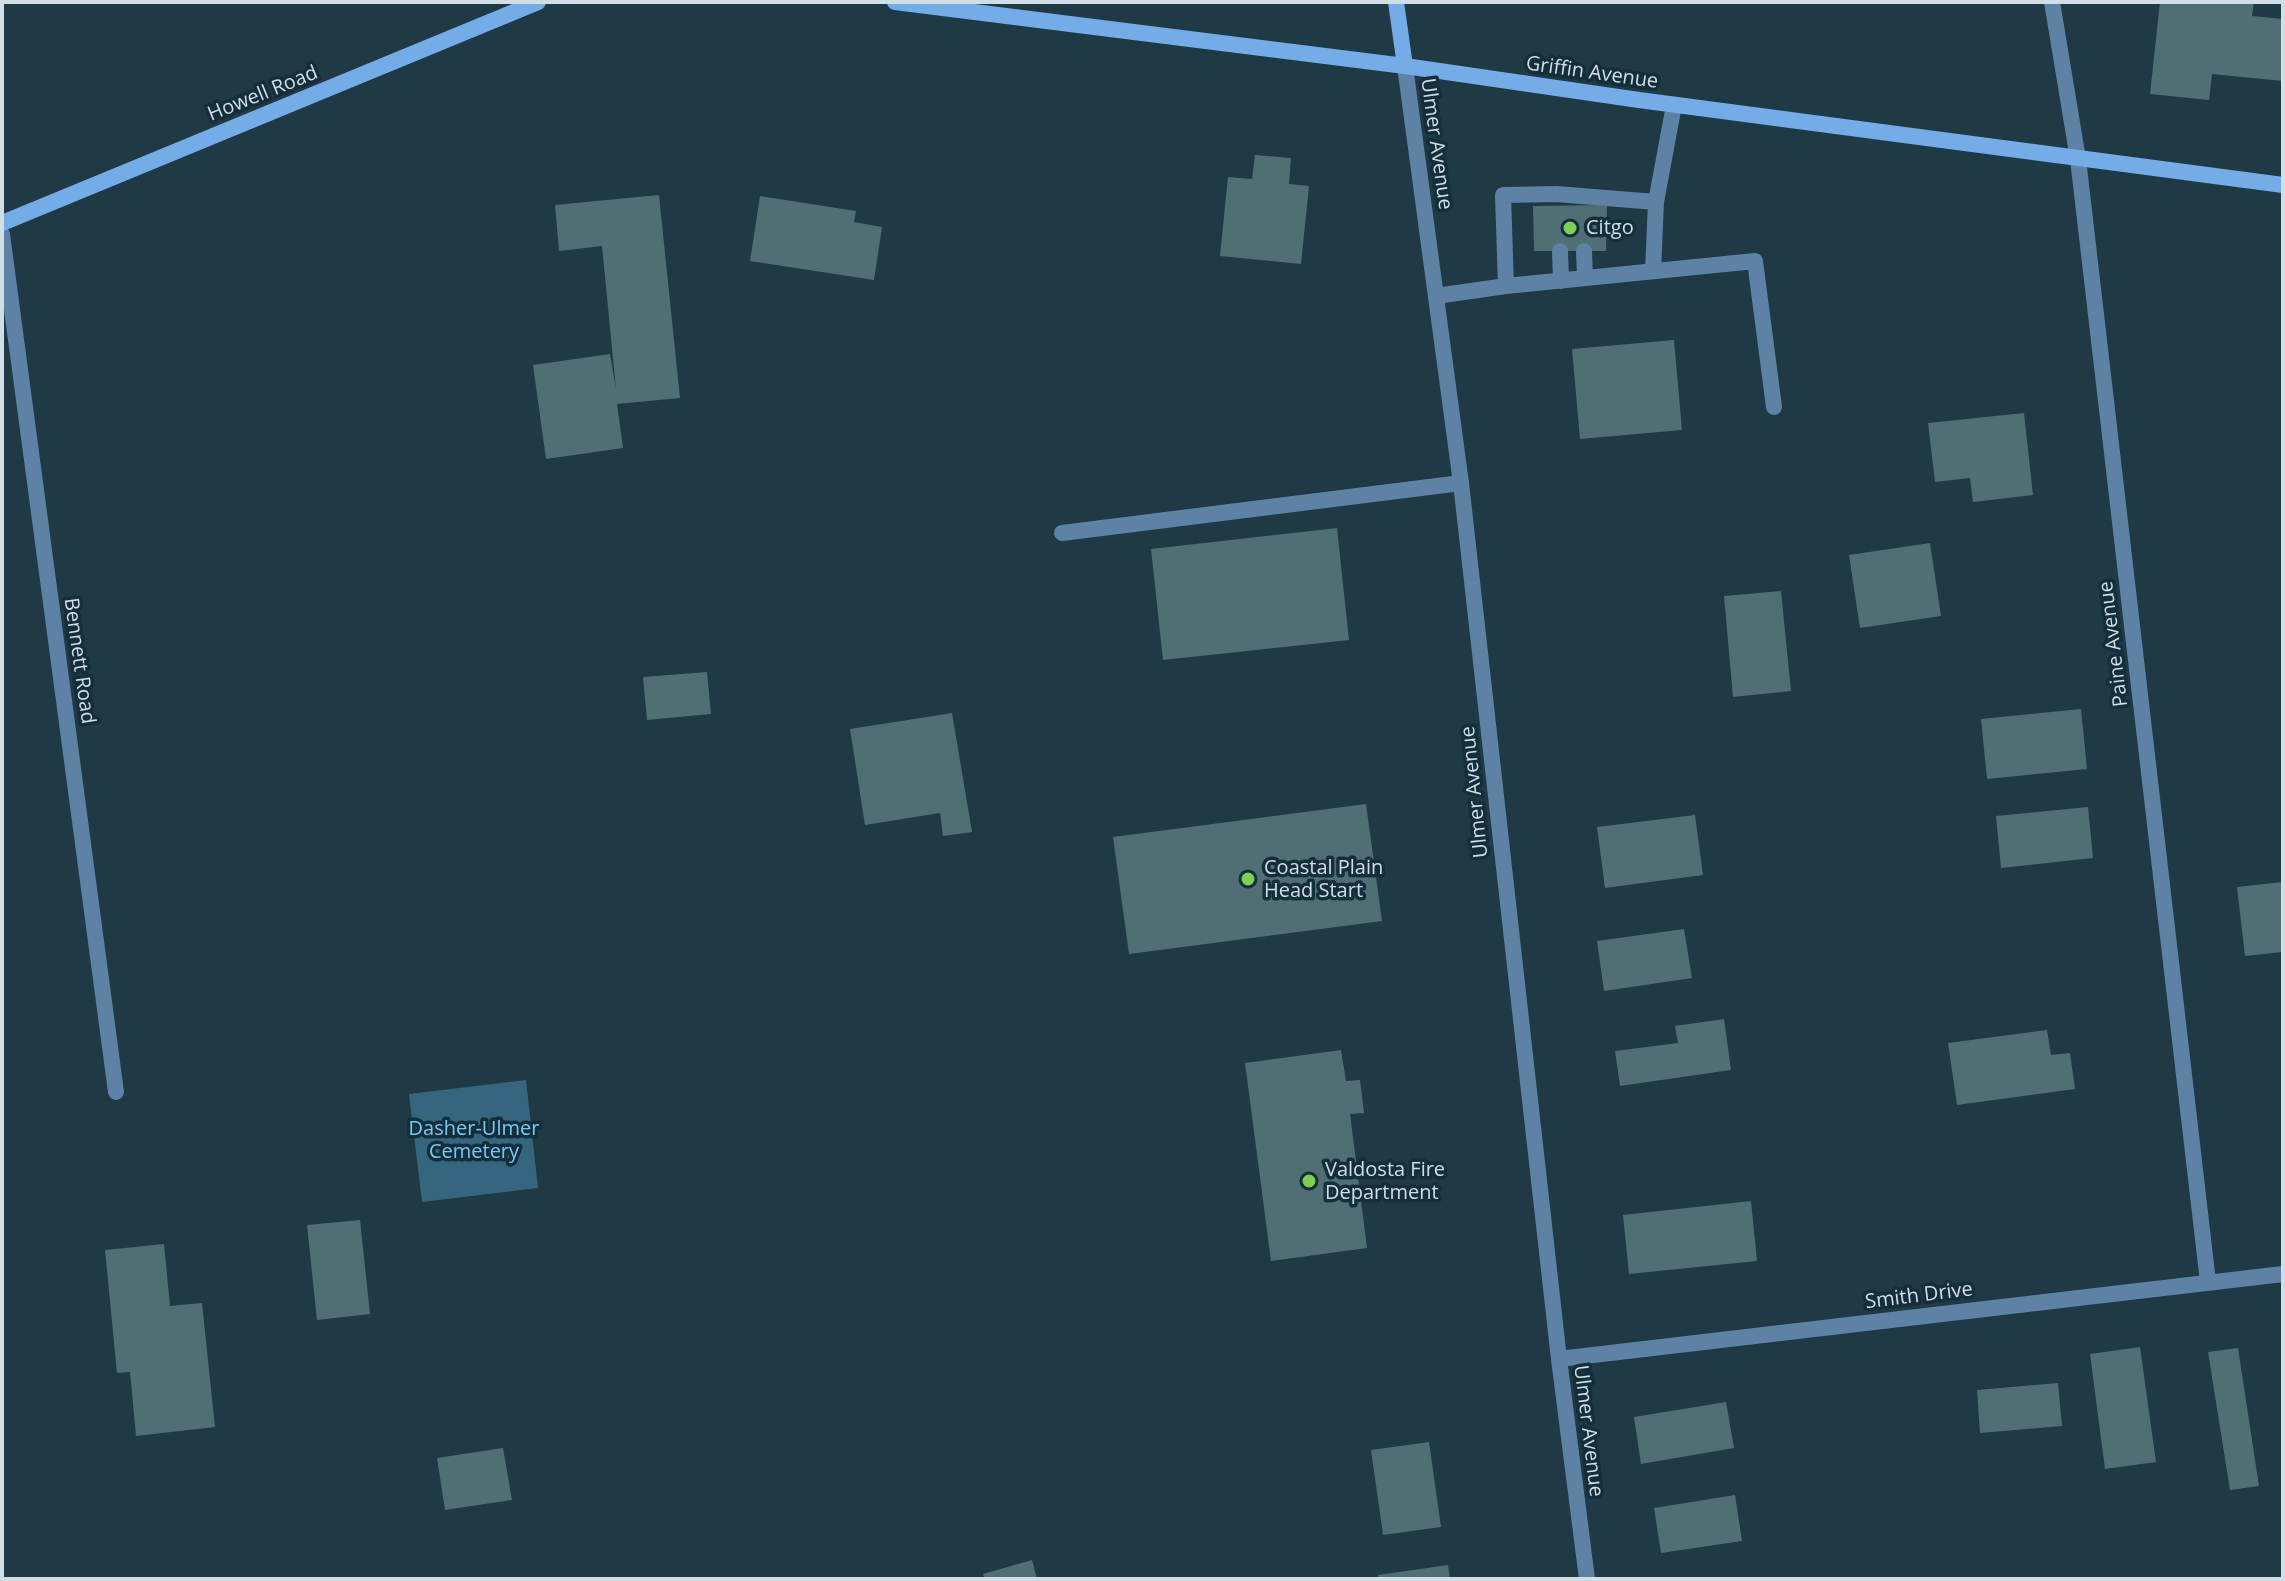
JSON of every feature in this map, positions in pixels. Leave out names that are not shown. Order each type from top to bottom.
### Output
[{"type":"main road","name":"Howell Road","points":[[2,223],[538,2]]},
{"type":"main road","name":"Griffin Avenue","points":[[895,2],[1405,66],[1674,105],[2283,185]]},
{"type":"main road","name":"Ulmer Avenue","points":[[1396,2],[1405,66]]},
{"type":"street","name":"Paine Avenue","points":[[2052,2],[2078,159],[2208,1282]]},
{"type":"street","name":"Ulmer Avenue","points":[[1405,66],[1461,483],[1559,1359],[1587,1579]]},
{"type":"street","points":[[1653,271],[1656,202],[1674,105]]},
{"type":"street","points":[[1506,286],[1503,195],[1557,200],[1656,202]]},
{"type":"street","name":"Bennett Road","points":[[2,234],[116,1092]]},
{"type":"street","points":[[1560,251],[1561,281]]},
{"type":"street","points":[[1584,251],[1585,278]]},
{"type":"street","points":[[1436,296],[1755,261],[1774,407]]},
{"type":"street","points":[[1062,533],[1461,483]]},
{"type":"street","name":"Smith Drive","points":[[1559,1359],[2283,1274]]},
{"type":"green space","name":"Dasher-Ulmer Cemetery","points":[[526,1080],[538,1188],[422,1202],[409,1094]]},
{"type":"building","points":[[2160,2],[2254,2],[2252,16],[2283,19],[2283,81],[2212,74],[2209,100],[2150,94]]},
{"type":"building","points":[[1255,155],[1291,158],[1289,184],[1309,186],[1301,264],[1220,256],[1228,177],[1252,179]]},
{"type":"building","points":[[659,195],[680,398],[617,404],[623,448],[546,459],[533,365],[610,354],[616,389],[602,246],[559,251],[555,205]]},
{"type":"building","points":[[760,196],[856,211],[854,222],[882,227],[874,280],[750,261]]},
{"type":"building","name":"Citgo","points":[[1607,205],[1606,251],[1534,251],[1533,206]]},
{"type":"building","points":[[1674,340],[1682,430],[1580,439],[1572,349]]},
{"type":"building","points":[[2024,413],[2033,495],[1973,502],[1970,478],[1935,482],[1928,423]]},
{"type":"building","points":[[1337,528],[1349,640],[1163,660],[1151,549]]},
{"type":"building","points":[[1930,543],[1941,616],[1860,628],[1849,555]]},
{"type":"building","points":[[1781,591],[1791,691],[1733,697],[1724,596]]},
{"type":"building","points":[[707,672],[711,714],[647,720],[643,677]]},
{"type":"building","points":[[2081,709],[2087,769],[1987,779],[1981,719]]},
{"type":"building","points":[[952,713],[972,832],[943,836],[940,813],[865,825],[850,729]]},
{"type":"building","name":"Coastal Plain Head Start","points":[[1366,804],[1382,921],[1129,954],[1113,837]]},
{"type":"building","points":[[2088,807],[2093,858],[2001,868],[1996,816]]},
{"type":"building","points":[[1695,815],[1703,875],[1605,888],[1597,827]]},
{"type":"building","points":[[2283,882],[2283,952],[2245,956],[2237,887]]},
{"type":"building","points":[[1684,929],[1692,978],[1604,991],[1597,941]]},
{"type":"building","points":[[1724,1019],[1731,1070],[1620,1086],[1615,1051],[1678,1043],[1675,1026]]},
{"type":"building","points":[[2047,1030],[2051,1055],[2070,1053],[2075,1089],[1957,1105],[1948,1043]]},
{"type":"building","name":"Valdosta Fire Department","points":[[1341,1050],[1346,1081],[1360,1080],[1364,1113],[1350,1114],[1367,1248],[1271,1261],[1245,1063]]},
{"type":"building","points":[[1751,1201],[1757,1261],[1629,1274],[1623,1215]]},
{"type":"building","points":[[360,1220],[370,1314],[317,1320],[307,1225]]},
{"type":"building","points":[[164,1244],[170,1306],[202,1303],[215,1427],[136,1436],[130,1372],[117,1373],[105,1250]]},
{"type":"building","points":[[2140,1347],[2156,1462],[2105,1469],[2090,1354]]},
{"type":"building","points":[[2238,1348],[2259,1486],[2230,1490],[2208,1352]]},
{"type":"building","points":[[2058,1383],[2062,1426],[1980,1433],[1977,1390]]},
{"type":"building","points":[[1726,1402],[1734,1448],[1641,1464],[1634,1417]]},
{"type":"building","points":[[1429,1442],[1441,1527],[1383,1535],[1371,1450]]},
{"type":"building","points":[[503,1448],[512,1500],[445,1510],[437,1458]]},
{"type":"building","points":[[1735,1495],[1742,1541],[1661,1553],[1654,1508]]},
{"type":"building","points":[[1032,1560],[1037,1579],[985,1579],[983,1574]]},
{"type":"building","points":[[1448,1565],[1450,1579],[1379,1579],[1378,1575]]},
{"type":"place","name":"Citgo","points":[[1570,228]]},
{"type":"place","name":"Coastal Plain Head Start","points":[[1248,879]]},
{"type":"place","name":"Valdosta Fire Department","points":[[1309,1181]]}]
